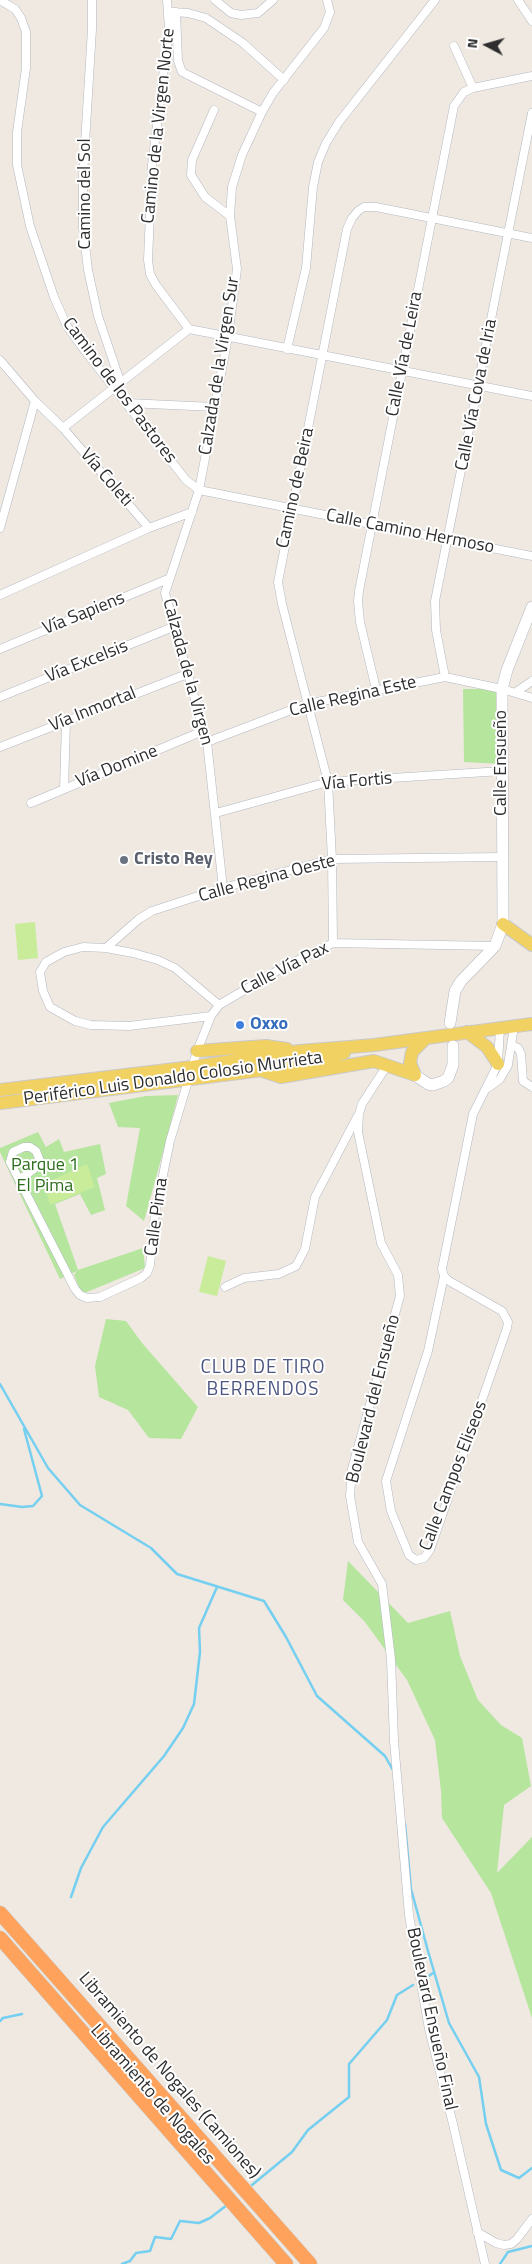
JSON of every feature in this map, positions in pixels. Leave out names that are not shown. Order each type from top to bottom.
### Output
[{"type":"highway","name":"Libramiento de Nogales (Camiones)","points":[[0,1912],[310,2264]]},
{"type":"highway","points":[[0,1923],[301,2264]]},
{"type":"highway","name":"Libramiento de Nogales","points":[[0,1938],[286,2264]]},
{"type":"highway","name":"Libramiento de Nogales","points":[[0,1950],[276,2264]]},
{"type":"main road","points":[[503,924],[532,945]]},
{"type":"main road","name":"Periférico Luis Donaldo Colosio Murrieta","points":[[0,1090],[192,1067],[300,1051],[374,1045],[532,1024]]},
{"type":"main road","points":[[467,1032],[487,1048],[498,1072]]},
{"type":"main road","points":[[415,1075],[410,1063],[412,1052],[426,1038]]},
{"type":"main road","name":"Periférico Luis Donaldo Colosio Murrieta","points":[[0,1103],[302,1065],[374,1045]]},
{"type":"main road","points":[[197,1051],[266,1046],[300,1051],[302,1065]]},
{"type":"main road","points":[[261,1070],[281,1077],[368,1061],[388,1064],[415,1075]]},
{"type":"street","name":"Camino de los Pastores","points":[[0,0],[15,9],[21,18],[26,32],[25,87],[16,151],[21,188],[30,226],[61,314],[82,347],[119,386],[127,403],[186,480],[199,490]]},
{"type":"street","name":"Camino del Sol","points":[[92,0],[83,228],[94,299],[119,386]]},
{"type":"street","name":"Camino de la Virgen Norte","points":[[168,0],[172,12],[152,165],[148,260],[150,274],[156,285],[189,329]]},
{"type":"street","points":[[215,0],[231,13],[241,15],[258,13],[273,0]]},
{"type":"street","name":"Calzada de la Virgen Sur","points":[[199,490],[228,337],[237,269],[230,216],[232,188],[242,154],[262,112],[324,28],[330,12],[327,0]]},
{"type":"street","points":[[287,349],[306,268],[313,187],[318,162],[326,143],[339,122],[435,0]]},
{"type":"street","points":[[518,0],[532,21]]},
{"type":"street","points":[[262,112],[182,72],[178,61],[172,12],[188,13],[206,18],[243,43],[284,80]]},
{"type":"street","points":[[454,46],[473,88],[532,76]]},
{"type":"street","name":"Calle Vía de Leira","points":[[376,689],[360,622],[358,601],[401,369],[454,106],[464,92],[473,88]]},
{"type":"street","points":[[214,110],[192,160],[191,175],[205,197],[230,216]]},
{"type":"street","name":"Calle Vía Cova de Iria","points":[[446,677],[435,616],[435,601],[449,540],[532,113]]},
{"type":"street","name":"Camino de Beira","points":[[333,943],[332,859],[328,782],[279,592],[279,573],[347,229],[352,218],[364,207],[376,207],[532,238]]},
{"type":"street","points":[[63,428],[119,386],[189,329],[532,396]]},
{"type":"street","name":"Vía Coleti","points":[[0,360],[63,428],[149,528]]},
{"type":"street","points":[[0,528],[36,401]]},
{"type":"street","points":[[127,403],[215,407]]},
{"type":"street","name":"Calle Camino Hermoso","points":[[199,490],[532,556]]},
{"type":"street","name":"Calzada de la Virgen","points":[[199,490],[168,579],[165,598],[207,742],[223,888]]},
{"type":"street","points":[[0,595],[149,528],[192,512]]},
{"type":"street","name":"Vía Sapiens","points":[[0,649],[168,579]]},
{"type":"street","name":"Calle Ensueño","points":[[503,924],[502,689],[507,670],[532,607]]},
{"type":"street","name":"Vía Excelsis","points":[[0,697],[173,627]]},
{"type":"street","name":"Vía Inmortal","points":[[0,747],[187,674]]},
{"type":"street","name":"Calle Regina Este","points":[[207,742],[308,704],[376,689],[446,677],[516,692],[532,698]]},
{"type":"street","points":[[516,692],[532,681]]},
{"type":"street","points":[[64,789],[66,721]]},
{"type":"street","name":"Vía Domine","points":[[31,803],[204,731]]},
{"type":"street","name":"Vía Fortis","points":[[216,813],[328,782],[502,772]]},
{"type":"street","name":"Calle Regina Oeste","points":[[106,948],[145,914],[223,888],[332,859],[502,857]]},
{"type":"street","points":[[450,1023],[455,991],[461,981],[495,946],[503,924]]},
{"type":"street","name":"Calle Vía Pax","points":[[189,1080],[197,1051],[211,1016],[219,1005],[282,968],[333,943],[495,946]]},
{"type":"street","points":[[211,1016],[109,1026],[75,1021],[50,1007],[43,991],[40,972],[42,966],[64,952],[83,947],[106,948],[150,958],[175,968],[219,1005]]},
{"type":"street","name":"Calle Campos Eliseos","points":[[444,1276],[449,1281],[502,1310],[508,1322],[430,1550],[424,1558],[416,1560],[410,1555],[391,1511],[386,1481],[428,1351],[444,1276],[442,1261],[475,1108],[484,1091],[498,1072],[508,1065],[514,1026]]},
{"type":"street","points":[[498,1072],[500,1028]]},
{"type":"street","points":[[512,1045],[518,1048],[521,1054],[523,1081],[532,1087]]},
{"type":"street","points":[[415,1075],[433,1086],[448,1078],[453,1065],[453,1046]]},
{"type":"street","name":"Boulevard del Ensueño","points":[[388,1064],[362,1104],[359,1114],[358,1132],[381,1243],[398,1275],[400,1286],[397,1306],[352,1469],[350,1496],[358,1542],[382,1584],[391,1659],[394,1741]]},
{"type":"street","name":"Calle Pima","points":[[19,1180],[38,1166],[40,1162],[36,1150],[30,1147],[19,1148],[10,1157],[10,1162],[19,1180],[75,1289],[80,1294],[93,1299],[141,1278],[147,1273],[150,1265],[161,1178],[189,1080]]},
{"type":"street","points":[[225,1287],[244,1278],[279,1274],[296,1266],[305,1249],[316,1197],[359,1114]]},
{"type":"street","name":"Boulevard Ensueño Final","points":[[394,1741],[405,1879],[417,1969],[429,2030],[454,2124],[485,2264]]},
{"type":"street","points":[[478,2232],[496,2243],[511,2244],[532,2219]]},
{"type":"green space","points":[[463,689],[502,689],[502,764],[464,762]]},
{"type":"green space","points":[[35,922],[38,958],[18,960],[15,924]]},
{"type":"green space","points":[[178,1095],[144,1221],[126,1206],[140,1128],[118,1127],[109,1103],[146,1096]]},
{"type":"green space","name":"Parque 1 El Pima","points":[[38,1132],[46,1147],[59,1139],[64,1152],[100,1144],[106,1174],[97,1178],[105,1210],[91,1215],[80,1194],[55,1204],[78,1270],[143,1248],[145,1268],[82,1294],[74,1275],[77,1271],[60,1279],[0,1152],[0,1148]]},
{"type":"green space","points":[[87,1164],[95,1187],[50,1205],[44,1184]]},
{"type":"green space","points":[[208,1256],[226,1261],[217,1296],[199,1292]]},
{"type":"green space","points":[[106,1319],[126,1321],[142,1343],[198,1407],[181,1439],[149,1438],[128,1410],[99,1397],[95,1366]]},
{"type":"green space","points":[[348,1561],[408,1623],[450,1611],[460,1656],[478,1700],[501,1725],[522,1738],[531,1786],[504,1805],[497,1873],[532,1837],[532,2018],[491,1893],[442,1818],[435,1740],[407,1680],[365,1622],[343,1600]]},
{"type":"waterway","points":[[0,1384],[48,1468],[80,1505],[151,1548],[177,1574],[264,1601],[286,1637],[317,1696],[385,1756],[394,1772]]},
{"type":"waterway","points":[[0,1504],[22,1507],[33,1506],[42,1496],[24,1429]]},
{"type":"waterway","points":[[71,1897],[81,1868],[103,1827],[164,1756],[183,1728],[194,1704],[200,1652],[199,1628],[217,1587]]},
{"type":"waterway","points":[[405,1824],[411,1889],[428,1951],[449,2023],[479,2077],[486,2124],[501,2170],[519,2178],[532,2168]]},
{"type":"waterway","points":[[426,1978],[433,1973]]},
{"type":"waterway","points":[[252,2185],[292,2152],[308,2130],[349,2097],[349,2064],[387,2020],[397,1995],[413,1985]]},
{"type":"waterway","points":[[0,2021],[3,2018],[22,2014]]},
{"type":"waterway","points":[[122,2264],[130,2261],[136,2253],[150,2251],[155,2237],[171,2239],[180,2221],[199,2223],[210,2218],[227,2205]]},
{"type":"waterway","points":[[500,2264],[508,2252],[532,2246]]},
{"type":"place","name":"Cristo Rey","points":[[124,860]]},
{"type":"place","name":"Oxxo","points":[[240,1025]]},
{"type":"district","name":"CLUB DE TIRO BERRENDOS","points":[[263,1379]]}]
